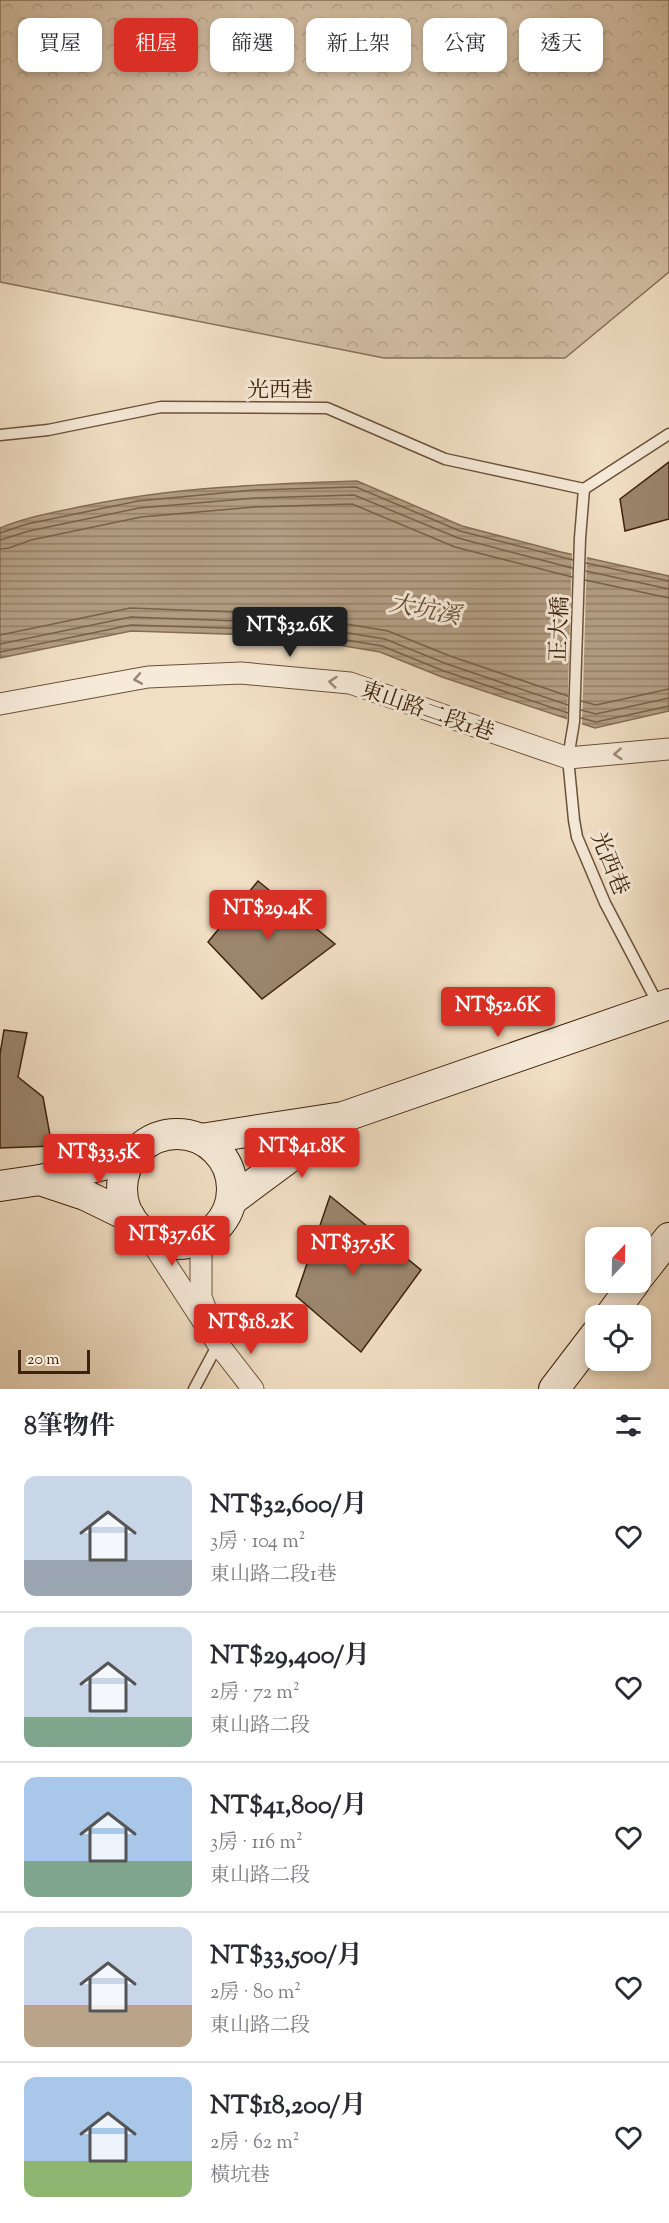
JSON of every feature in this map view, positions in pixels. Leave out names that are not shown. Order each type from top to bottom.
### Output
[{"type":"main road","points":[[201,1139],[343,1117],[664,1006]]},
{"type":"main road","points":[[232,1200],[343,1117]]},
{"type":"main road","points":[[40,1180],[85,1195],[164,1242],[183,1244],[201,1239],[215,1229],[226,1216],[232,1200],[232,1182],[227,1165],[216,1150],[201,1139],[185,1135],[168,1135],[151,1141],[137,1151],[127,1166],[123,1183],[124,1201],[139,1226]]},
{"type":"main road","points":[[0,1186],[40,1180],[133,1158]]},
{"type":"main road","points":[[651,1261],[669,1238]]},
{"type":"main road","points":[[554,1389],[585,1348]]},
{"type":"street","name":"東山路二段1巷","points":[[0,704],[148,677],[241,673],[350,684],[568,758]]},
{"type":"street","points":[[568,758],[669,749]]},
{"type":"street","points":[[139,1226],[218,1344],[253,1389]]},
{"type":"street","points":[[201,1239],[201,1297],[218,1344]]},
{"type":"lane","name":"光西巷","points":[[0,435],[48,430],[161,408],[327,408],[445,459],[584,489]]},
{"type":"lane","points":[[584,489],[669,434]]},
{"type":"lane","name":"正大橋","points":[[574,722],[580,538],[584,489]]},
{"type":"lane","name":"光西巷","points":[[574,722],[568,758],[577,837],[605,903],[664,1006]]},
{"type":"lane","points":[[194,1389],[218,1344]]},
{"type":"green space","points":[[0,0],[669,0],[669,272],[565,358],[384,358],[0,282]]},
{"type":"water","name":"大坑溪","points":[[357,481],[462,526],[561,552],[669,576],[669,711],[595,728],[442,677],[380,652],[285,636],[131,631],[0,658],[0,528],[52,513],[152,494],[254,485]]},
{"type":"pier","points":[[572,551],[587,554],[582,726],[567,723]]},
{"type":"building","points":[[669,462],[669,519],[625,531],[620,499]]},
{"type":"building","points":[[258,881],[335,944],[262,999],[208,942]]},
{"type":"building","points":[[4,1030],[27,1033],[18,1077],[43,1097],[52,1146],[0,1148],[0,1054]]},
{"type":"building","points":[[330,1196],[421,1270],[361,1352],[296,1296]]}]
